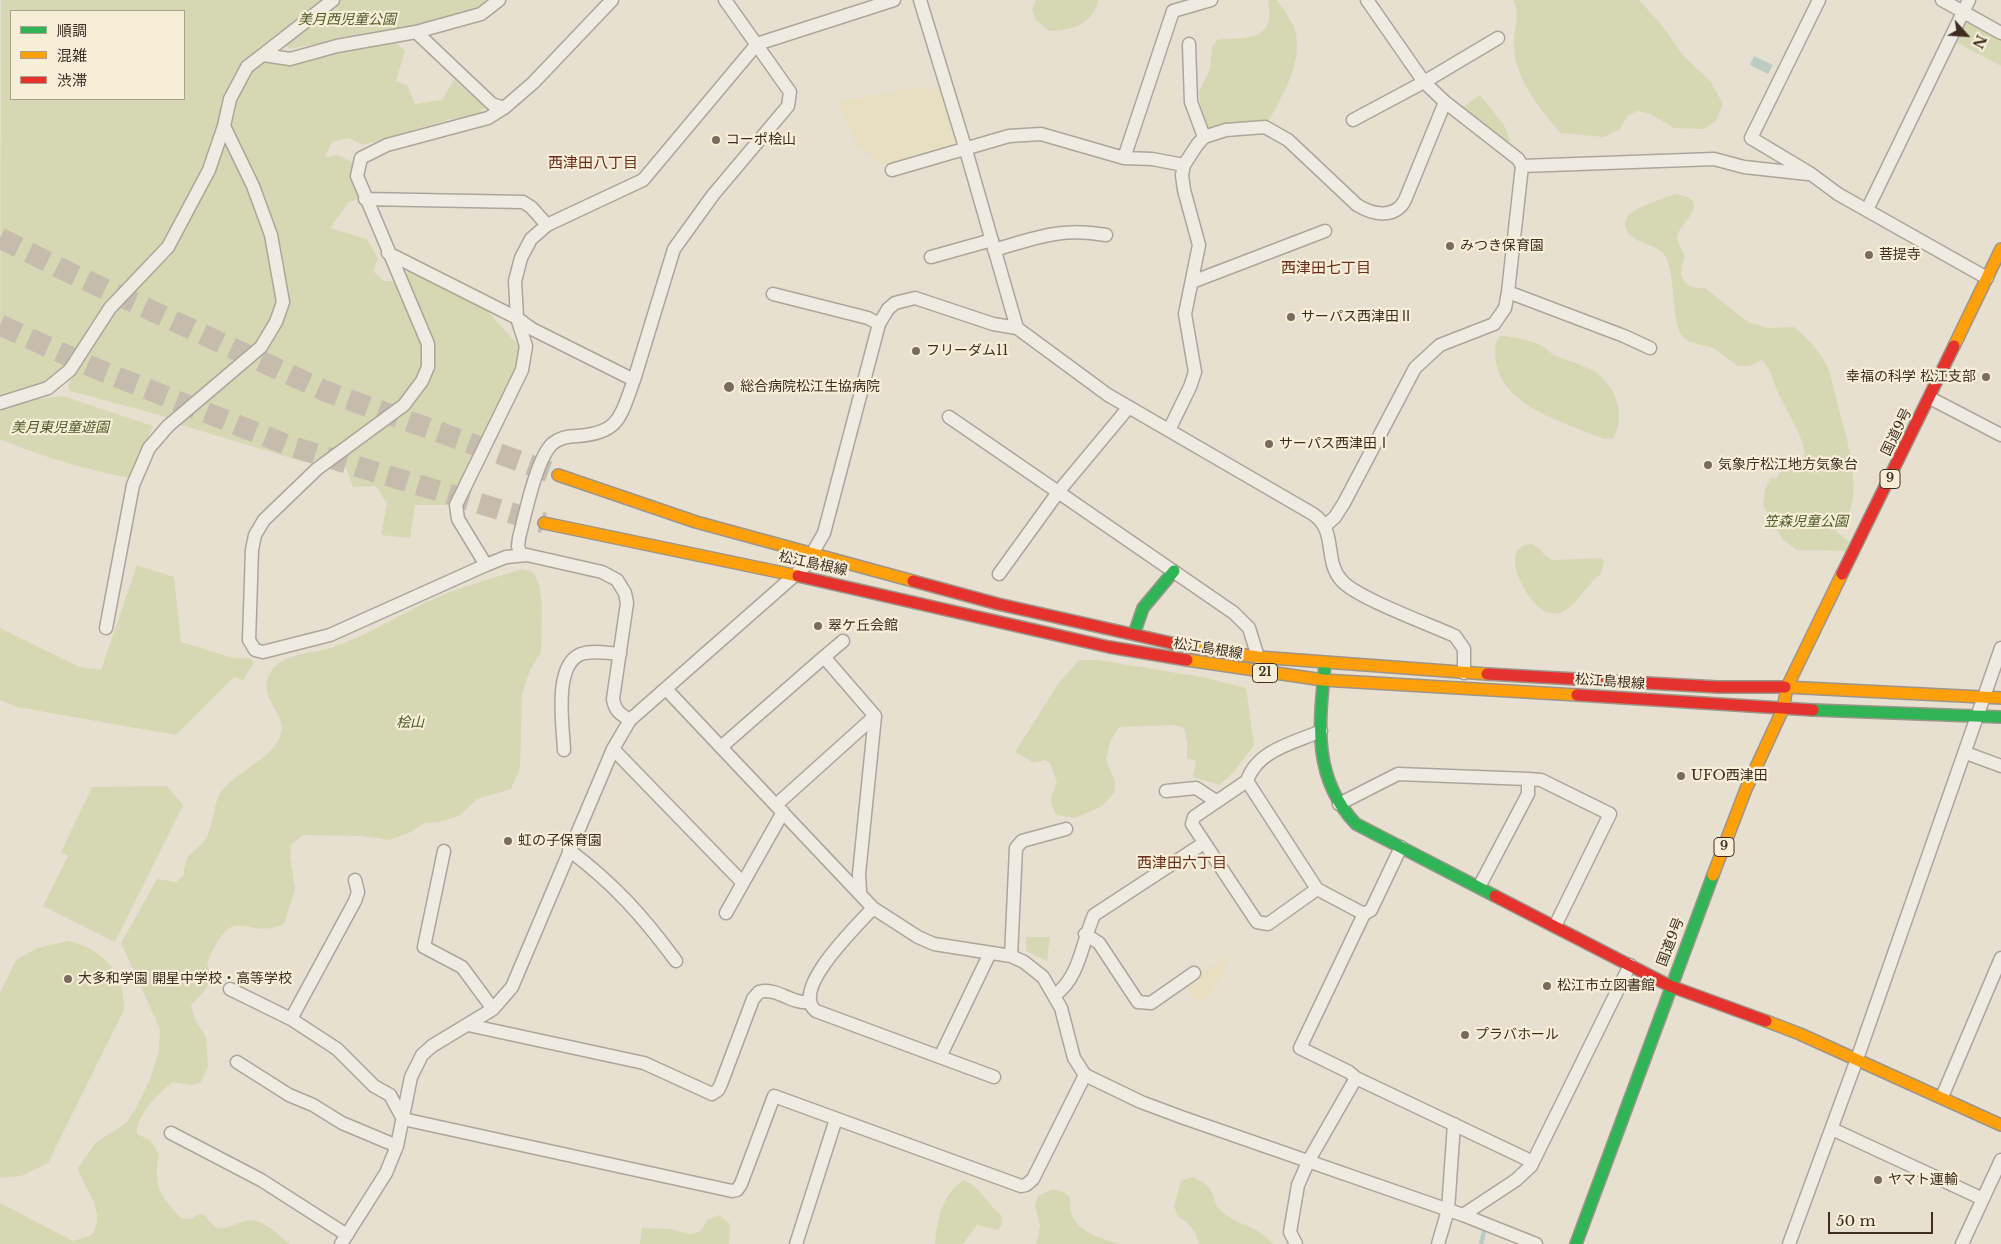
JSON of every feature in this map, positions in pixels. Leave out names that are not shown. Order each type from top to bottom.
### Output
[{"type":"main road","name":"国道9号","points":[[1783,710],[1788,687],[2001,249]]},
{"type":"main road","name":"松江島根線","points":[[558,475],[696,522],[813,554],[998,604],[1185,646],[1258,657],[1464,673],[1718,687],[1788,687],[1803,682],[2001,698]]},
{"type":"main road","name":"松江島根線","points":[[544,523],[795,575],[1109,648],[1323,680],[1430,685],[1783,710],[2001,717]]},
{"type":"main road","points":[[1134,634],[1143,608],[1174,571]]},
{"type":"main road","points":[[1325,663],[1321,731],[1324,770],[1339,804],[1356,824],[1670,986],[1800,1034],[2001,1125]]},
{"type":"main road","name":"国道9号","points":[[1576,1244],[1670,986],[1746,789],[1783,710],[1803,682]]},
{"type":"street","points":[[0,403],[48,388],[70,370],[110,308],[168,247],[208,170],[224,126],[230,99],[247,67],[333,0]]},
{"type":"street","points":[[263,55],[290,59],[338,46],[416,32],[481,14],[499,0]]},
{"type":"street","points":[[612,0],[533,83],[504,108],[488,118],[387,145],[361,158],[357,176],[364,198],[428,344],[428,367],[422,380],[404,405],[317,469],[264,520],[255,535],[252,550],[249,640],[255,650],[263,652],[318,639],[486,565],[506,557],[522,554],[602,572],[617,580],[625,593],[627,603],[613,699],[614,707],[619,713],[630,720]]},
{"type":"street","points":[[522,554],[518,546],[519,538],[540,464],[551,446],[563,438],[597,435],[613,425],[625,404],[634,380],[674,249],[713,195],[788,106],[790,92],[725,0]]},
{"type":"street","points":[[486,565],[458,518],[456,505],[522,370],[526,346],[518,318],[514,293],[521,258],[531,239],[547,225],[643,180],[757,44],[894,0]]},
{"type":"street","points":[[920,0],[1017,328]]},
{"type":"street","points":[[1124,158],[1174,10],[1211,0]]},
{"type":"street","points":[[1325,526],[1335,517],[1344,503],[1415,368],[1440,345],[1494,324],[1505,308],[1522,166],[1518,159],[1444,102],[1424,82],[1367,0]]},
{"type":"street","points":[[1819,0],[1751,138],[1811,174],[1838,194],[1987,278]]},
{"type":"street","points":[[1942,0],[2001,33]]},
{"type":"street","points":[[1867,210],[1969,0]]},
{"type":"street","points":[[416,32],[492,104],[504,108]]},
{"type":"street","points":[[1353,120],[1424,82],[1498,38]]},
{"type":"street","points":[[1189,44],[1191,102],[1204,137]]},
{"type":"street","points":[[1169,430],[1190,387],[1194,372],[1185,322],[1199,245],[1184,190],[1182,175],[1184,165],[1204,137],[1226,130],[1265,127],[1294,146],[1357,205],[1369,212],[1389,213],[1396,211],[1405,200],[1444,102]]},
{"type":"street","points":[[106,628],[133,485],[149,448],[168,426],[261,347],[276,322],[283,302],[271,235],[249,178],[224,126]]},
{"type":"street","points":[[892,170],[965,147],[1009,136],[1041,134],[1124,158],[1152,159],[1184,165]]},
{"type":"street","points":[[1522,166],[1714,159],[1755,169],[1811,174]]},
{"type":"street","points":[[364,198],[523,202],[531,206],[547,225]]},
{"type":"street","points":[[931,257],[1051,233],[1084,231],[1106,235]]},
{"type":"street","points":[[1192,282],[1325,231]]},
{"type":"street","points":[[388,252],[518,318],[532,329],[634,380]]},
{"type":"street","points":[[1508,292],[1624,336],[1650,348]]},
{"type":"street","points":[[773,294],[868,318],[879,324]]},
{"type":"street","points":[[171,1133],[261,1180],[344,1240],[386,1173],[397,1146],[411,1077],[422,1056],[432,1046],[493,1009],[506,995],[516,979],[568,850],[613,749],[630,720],[795,575],[813,554],[824,533],[879,324],[888,309],[895,303],[915,298],[993,324],[1017,328],[1128,407],[1313,514],[1325,526],[1334,568],[1342,582],[1368,597],[1455,636],[1464,649],[1464,673]]},
{"type":"street","points":[[1930,398],[2001,435]]},
{"type":"street","points":[[999,574],[1059,491],[1128,407]]},
{"type":"street","points":[[949,417],[1234,613],[1249,628],[1258,657]]},
{"type":"street","points":[[721,747],[843,642]]},
{"type":"street","points":[[1790,1244],[1858,1059],[2001,648]]},
{"type":"street","points":[[564,750],[562,682],[568,666],[577,656],[588,652],[620,654]]},
{"type":"street","points":[[824,657],[875,716],[859,874],[860,891]]},
{"type":"street","points":[[666,689],[860,891],[874,908],[893,922],[927,942],[1011,956],[1039,973],[1055,995],[1061,1008],[1074,1058],[1085,1076],[1166,1112],[1309,1160],[1463,1215],[1536,1244]]},
{"type":"street","points":[[726,913],[743,883],[779,808],[875,716]]},
{"type":"street","points":[[1317,889],[1268,924],[1257,922],[1204,843],[1192,821],[1194,817],[1216,801],[1247,781],[1250,769],[1263,756],[1321,731]]},
{"type":"street","points":[[613,749],[743,883]]},
{"type":"street","points":[[1966,753],[2001,766]]},
{"type":"street","points":[[1339,804],[1398,774],[1541,780],[1610,814],[1554,926]]},
{"type":"street","points":[[1479,887],[1528,794],[1528,779]]},
{"type":"street","points":[[1247,781],[1317,889],[1364,914]]},
{"type":"street","points":[[1166,790],[1196,788],[1216,801]]},
{"type":"street","points":[[1011,956],[1016,848],[1022,841],[1066,830]]},
{"type":"street","points":[[1055,995],[1065,988],[1072,976],[1094,915],[1204,843]]},
{"type":"street","points":[[1401,847],[1371,910],[1364,914],[1300,1048],[1348,1072],[1356,1078],[1533,1162]]},
{"type":"street","points":[[568,850],[602,875],[640,914],[676,961]]},
{"type":"street","points":[[444,852],[424,948],[462,967],[493,1009]]},
{"type":"street","points":[[291,1019],[355,901],[358,892],[355,880]]},
{"type":"street","points":[[808,1002],[818,971],[874,908]]},
{"type":"street","points":[[1086,934],[1099,943],[1138,1002],[1151,1003],[1194,973]]},
{"type":"street","points":[[940,1057],[990,953]]},
{"type":"street","points":[[1942,1097],[2001,958]]},
{"type":"street","points":[[1463,1215],[1520,1177],[1533,1162],[1630,965]]},
{"type":"street","points":[[230,989],[291,1019],[337,1049],[374,1086],[390,1095],[403,1119],[732,1192],[737,1190],[741,1184],[774,1096],[1016,1185],[1026,1185],[1033,1179],[1085,1076]]},
{"type":"street","points":[[468,1025],[644,1063],[712,1094],[718,1090],[721,1084],[753,1000],[759,992],[769,990],[801,1002],[808,1002],[816,1011],[994,1077]]},
{"type":"street","points":[[237,1062],[289,1095],[313,1105],[342,1123],[397,1146]]},
{"type":"street","points":[[1296,1244],[1290,1232],[1298,1185],[1309,1160],[1356,1078]]},
{"type":"street","points":[[796,1244],[836,1120]]},
{"type":"street","points":[[1438,1244],[1448,1210],[1454,1124]]},
{"type":"street","points":[[1832,1129],[1983,1200]]},
{"type":"street","points":[[1962,1244],[2001,1160]]},
{"type":"shaded area","points":[[1754,56],[1773,65],[1768,74],[1750,65]]},
{"type":"shaded area","points":[[906,88],[939,89],[954,138],[950,145],[883,165],[879,164],[857,147],[838,103],[840,99],[857,99]]},
{"type":"shaded area","points":[[1228,955],[1228,961],[1211,994],[1203,1001],[1192,997],[1184,985]]},
{"type":"green space","points":[[1,0],[322,0],[257,49],[242,65],[221,105],[222,113],[211,151],[165,246],[69,369],[46,387],[0,401]]},
{"type":"green space","name":"美月西児童公園","points":[[340,0],[491,0],[479,8],[430,23],[288,49],[287,43]]},
{"type":"green space","points":[[1036,0],[1099,0],[1091,15],[1080,24],[1066,30],[1049,31],[1036,20],[1032,10]]},
{"type":"green space","points":[[1269,0],[1277,0],[1294,27],[1297,39],[1295,64],[1286,89],[1268,122],[1212,131],[1207,129],[1202,120],[1199,91],[1210,70],[1212,47],[1217,40],[1247,38],[1261,32],[1269,20]]},
{"type":"green space","points":[[1513,0],[1639,0],[1661,24],[1683,55],[1711,82],[1723,104],[1716,121],[1704,129],[1674,128],[1650,114],[1638,111],[1628,115],[1620,129],[1604,137],[1560,133],[1530,92],[1518,70],[1514,45],[1517,16]]},
{"type":"green space","points":[[1965,20],[2001,40],[2001,66],[1954,41]]},
{"type":"green space","points":[[394,41],[405,51],[396,81],[407,85],[415,104],[442,100],[454,80],[485,107],[476,117],[451,119],[363,145],[348,138],[332,142],[325,157],[338,155],[353,163],[351,173],[359,199],[349,202],[330,228],[367,239],[378,259],[373,271],[384,281],[405,281],[409,268],[486,310],[521,348],[519,366],[448,505],[415,505],[410,538],[381,535],[387,504],[376,486],[353,487],[342,456],[304,462],[178,424],[163,416],[70,391],[68,386],[96,338],[120,306],[170,257],[207,185],[227,140],[233,109],[251,71],[263,63],[292,64],[335,52]]},
{"type":"green space","points":[[1480,95],[1504,125],[1510,141],[1508,144],[1462,108]]},
{"type":"green space","name":"笠森児童公園","points":[[1675,194],[1687,197],[1693,201],[1694,207],[1677,238],[1685,257],[1681,270],[1687,284],[1692,287],[1705,288],[1748,322],[1768,328],[1794,327],[1811,343],[1825,362],[1846,436],[1853,472],[1854,489],[1851,506],[1846,520],[1836,531],[1849,542],[1845,551],[1797,550],[1783,540],[1763,505],[1765,489],[1771,477],[1776,479],[1779,473],[1801,461],[1805,453],[1797,430],[1770,372],[1761,360],[1749,366],[1738,366],[1713,348],[1685,339],[1678,329],[1671,273],[1664,254],[1632,237],[1628,232],[1626,226],[1627,217],[1630,214],[1641,207]]},
{"type":"green space","points":[[1500,336],[1536,343],[1554,355],[1598,374],[1612,390],[1619,409],[1617,429],[1613,438],[1604,439],[1555,420],[1523,402],[1501,378],[1495,352]]},
{"type":"green space","name":"美月東児童遊園","points":[[63,396],[153,426],[130,478],[64,462],[0,439],[0,411],[21,401]]},
{"type":"green space","points":[[1532,544],[1553,560],[1601,558],[1604,561],[1601,574],[1571,606],[1559,613],[1551,614],[1543,610],[1529,596],[1523,587],[1516,569],[1517,550],[1524,545]]},
{"type":"green space","points":[[137,565],[174,577],[181,642],[233,658],[250,658],[254,663],[243,680],[234,677],[176,735],[17,707],[0,700],[0,628],[79,667],[101,670]]},
{"type":"green space","name":"桧山","points":[[522,569],[533,572],[539,584],[542,606],[541,652],[530,670],[522,694],[520,768],[511,789],[477,799],[459,816],[438,822],[425,823],[411,832],[390,840],[361,836],[303,835],[291,845],[290,857],[295,889],[284,924],[270,928],[232,927],[225,932],[216,944],[207,964],[210,977],[207,987],[191,1005],[195,1020],[206,1037],[208,1067],[200,1083],[191,1085],[173,1082],[149,1105],[137,1127],[137,1134],[150,1140],[159,1154],[157,1174],[160,1189],[168,1203],[181,1218],[192,1219],[198,1214],[205,1215],[211,1223],[223,1228],[249,1220],[257,1221],[270,1228],[290,1244],[0,1244],[0,1203],[73,1241],[92,1235],[96,1226],[96,1209],[78,1168],[95,1143],[126,1123],[136,1108],[150,1079],[159,1051],[160,1029],[121,943],[157,879],[176,882],[184,875],[189,855],[208,835],[216,804],[223,789],[267,754],[280,737],[282,727],[280,718],[271,702],[267,684],[270,673],[275,666],[297,655],[344,643],[450,592]]},
{"type":"green space","points":[[1079,660],[1098,660],[1207,678],[1246,688],[1254,745],[1233,773],[1219,785],[1193,777],[1196,761],[1187,758],[1187,742],[1184,728],[1173,725],[1119,727],[1110,742],[1106,760],[1115,781],[1114,793],[1102,806],[1075,818],[1056,815],[1050,800],[1057,782],[1050,763],[1045,760],[1034,763],[1015,752],[1058,684]]},
{"type":"green space","points":[[167,786],[183,805],[115,942],[43,906],[68,856],[61,852],[92,787]]},
{"type":"green space","points":[[1026,937],[1050,937],[1047,961],[1026,951]]},
{"type":"green space","points":[[68,941],[92,950],[110,965],[121,985],[124,1010],[48,1163],[21,1176],[0,1178],[0,993],[16,960],[37,948]]},
{"type":"green space","points":[[1191,1177],[1206,1185],[1220,1210],[1226,1215],[1256,1230],[1273,1244],[1199,1244],[1194,1231],[1186,1222],[1178,1217],[1174,1206],[1181,1181]]},
{"type":"green space","points":[[964,1180],[975,1187],[1002,1216],[1002,1224],[998,1230],[977,1225],[963,1244],[935,1244],[942,1208],[950,1192]]},
{"type":"green space","points":[[1053,1189],[1067,1194],[1070,1200],[1071,1213],[1083,1229],[1101,1238],[1121,1244],[1036,1244],[1040,1226],[1035,1205],[1038,1196]]},
{"type":"green space","points":[[719,1215],[730,1224],[729,1244],[640,1244],[642,1228],[670,1229],[690,1234],[701,1231],[707,1220]]},
{"type":"waterway","points":[[1481,1244],[1484,1232]]},
{"type":"tunnel","points":[[0,238],[68,272],[325,391],[558,475]]},
{"type":"tunnel","points":[[0,325],[97,369],[290,446],[544,523]]},
{"type":"traffic: fast","points":[[1134,634],[1143,608],[1174,571]]},
{"type":"traffic: fast","points":[[1325,665],[1321,708],[1322,749],[1325,769],[1332,788],[1342,806],[1356,824],[1495,896]]},
{"type":"traffic: fast","points":[[1813,710],[2001,717]]},
{"type":"traffic: fast","points":[[1576,1244],[1713,875]]},
{"type":"traffic: slow","points":[[1954,346],[2001,249]]},
{"type":"traffic: slow","points":[[558,475],[696,522],[913,581]]},
{"type":"traffic: slow","points":[[544,523],[798,576]]},
{"type":"traffic: slow","points":[[1713,875],[1746,789],[1783,709],[1787,687],[1842,574]]},
{"type":"traffic: slow","points":[[1189,647],[1258,657],[1487,674]]},
{"type":"traffic: slow","points":[[1187,660],[1323,680],[1577,695]]},
{"type":"traffic: slow","points":[[1785,687],[2001,698]]},
{"type":"traffic: slow","points":[[1766,1021],[1800,1034],[2001,1125]]},
{"type":"traffic: jam","points":[[1842,574],[1954,346]]},
{"type":"traffic: jam","points":[[798,576],[1109,647],[1187,660]]},
{"type":"traffic: jam","points":[[913,581],[998,604],[1189,647]]},
{"type":"traffic: jam","points":[[1487,674],[1718,687],[1785,687]]},
{"type":"traffic: jam","points":[[1577,695],[1813,710]]},
{"type":"traffic: jam","points":[[1495,896],[1670,986],[1766,1021]]},
{"type":"place","name":"コーポ桧山","points":[[716,140]]},
{"type":"place","name":"みつき保育園","points":[[1450,246]]},
{"type":"place","name":"菩提寺","points":[[1869,255]]},
{"type":"place","name":"サーパス西津田Ⅱ","points":[[1291,317]]},
{"type":"place","name":"フリーダム11","points":[[916,351]]},
{"type":"place","name":"幸福の科学 松江支部","points":[[1986,377]]},
{"type":"place","name":"総合病院松江生協病院","points":[[729,387]]},
{"type":"place","name":"サーパス西津田Ⅰ","points":[[1269,444]]},
{"type":"place","name":"気象庁松江地方気象台","points":[[1708,465]]},
{"type":"place","name":"翠ケ丘会館","points":[[818,626]]},
{"type":"place","name":"UFO西津田","points":[[1681,776]]},
{"type":"place","name":"虹の子保育園","points":[[508,841]]},
{"type":"place","name":"大多和学園 開星中学校・高等学校","points":[[68,979]]},
{"type":"place","name":"松江市立図書館","points":[[1547,986]]},
{"type":"place","name":"プラバホール","points":[[1465,1035]]},
{"type":"place","name":"ヤマト運輸","points":[[1878,1180]]},
{"type":"district","name":"西津田八丁目","points":[[593,164]]},
{"type":"district","name":"西津田七丁目","points":[[1326,269]]},
{"type":"district","name":"西津田六丁目","points":[[1182,864]]}]
